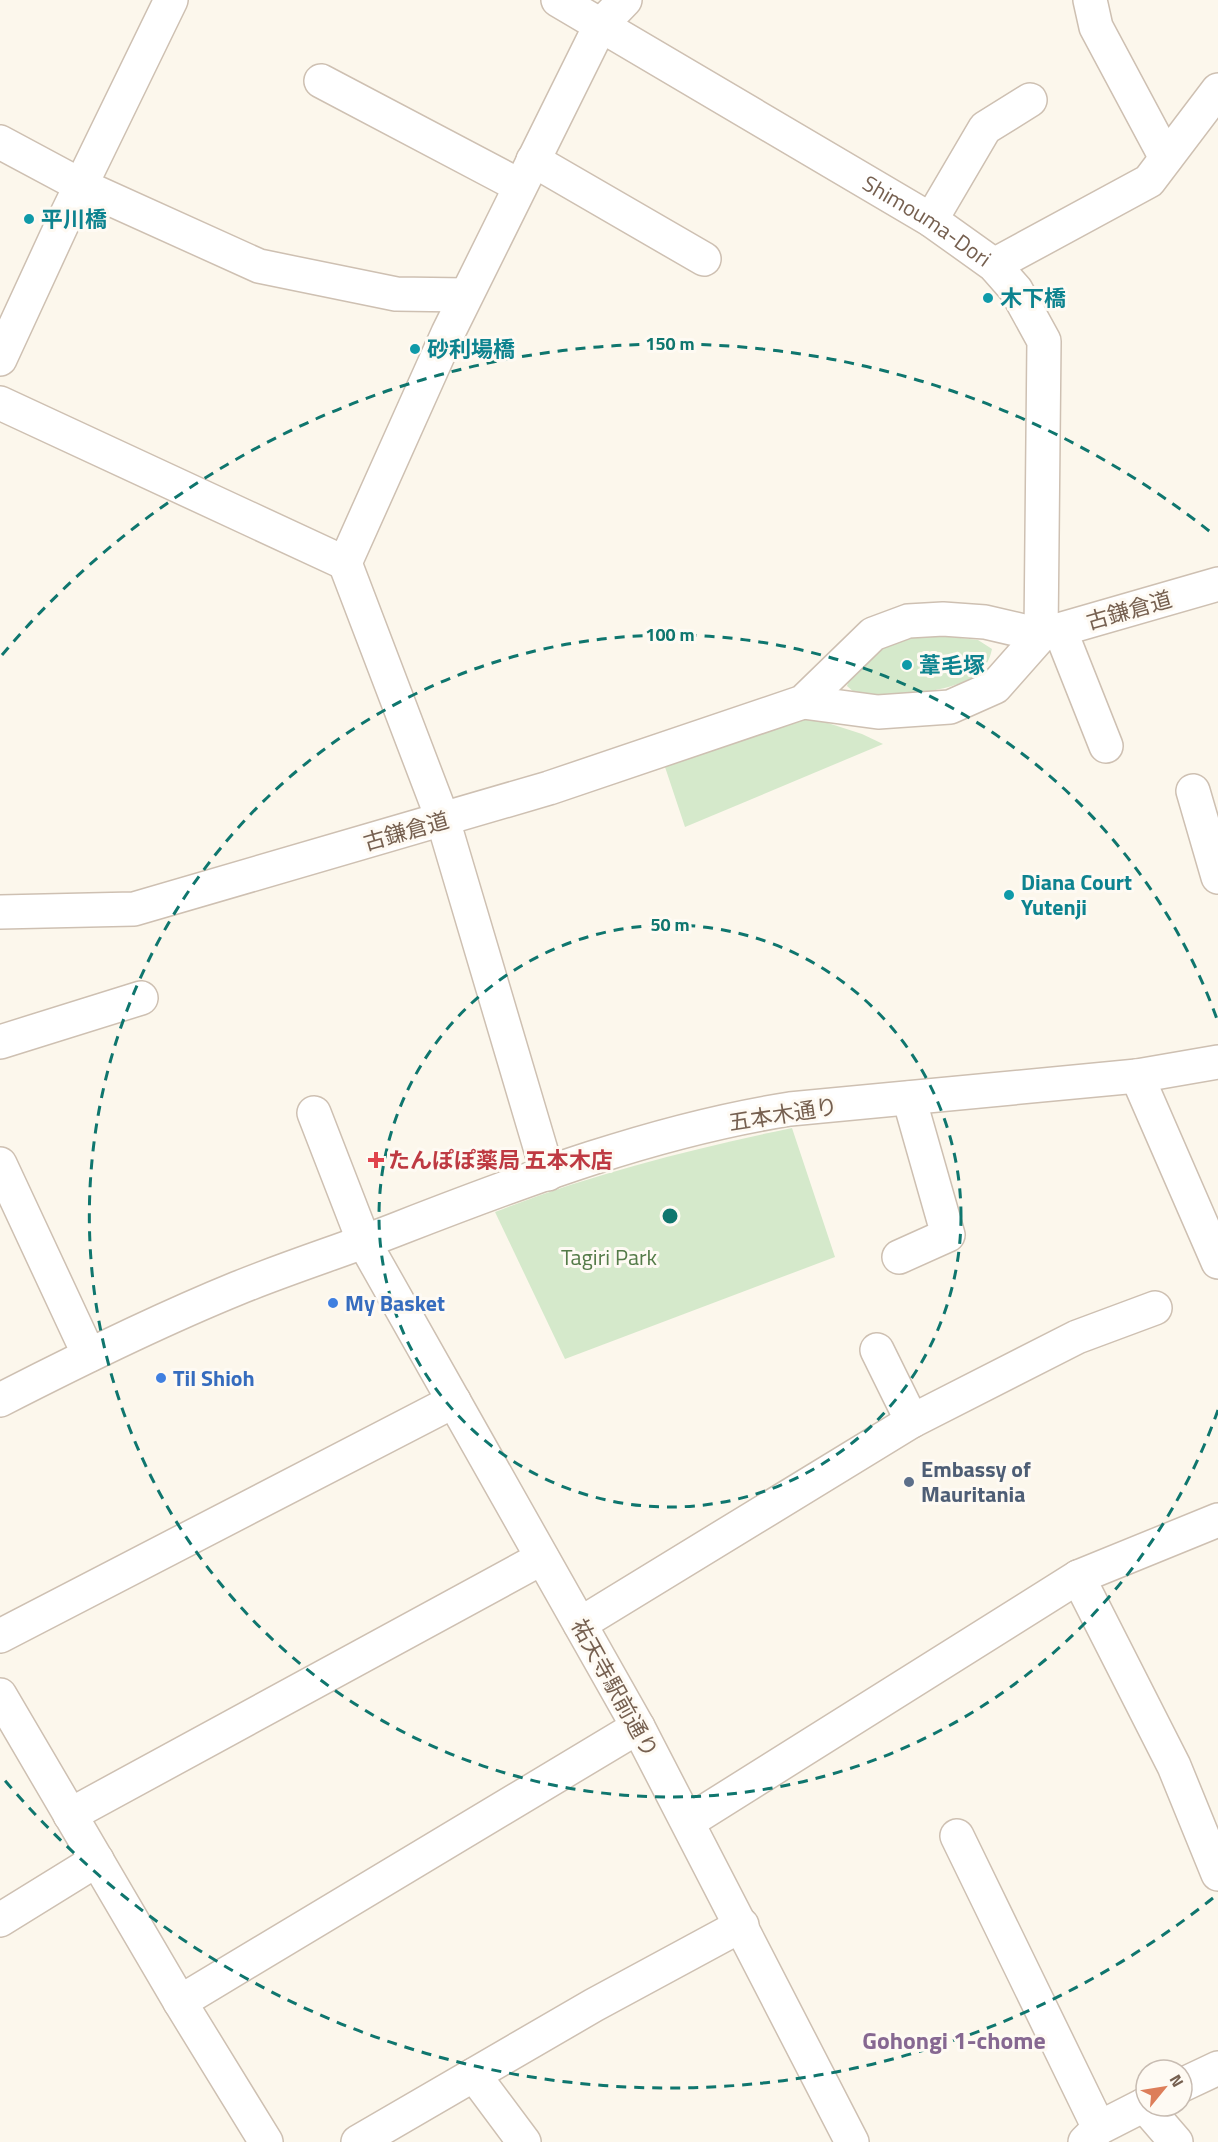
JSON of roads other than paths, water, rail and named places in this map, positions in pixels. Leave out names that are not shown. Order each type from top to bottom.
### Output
[{"type":"street","points":[[0,359],[64,218],[82,186],[171,0]]},
{"type":"street","name":"Shimouma-Dori","points":[[558,0],[931,220],[994,265],[1016,290],[1044,341],[1050,633]]},
{"type":"street","points":[[345,563],[466,295],[600,26],[625,0]]},
{"type":"street","points":[[1090,0],[1096,27],[1166,158]]},
{"type":"street","points":[[321,81],[527,173],[704,259]]},
{"type":"street","points":[[994,265],[1149,181],[1218,90]]},
{"type":"street","points":[[931,220],[986,128],[1030,100]]},
{"type":"street","points":[[0,142],[82,186],[259,266],[396,294],[466,295]]},
{"type":"street","points":[[0,403],[345,563],[443,820],[548,1173]]},
{"type":"street","name":"古鎌倉道","points":[[0,912],[134,909],[443,820],[671,749],[803,702],[873,634],[908,621],[942,619],[984,622],[1050,633],[1218,584]]},
{"type":"street","points":[[1050,633],[1106,746]]},
{"type":"street","name":"古鎌倉道","points":[[803,702],[878,712],[950,707],[995,687],[1050,633]]},
{"type":"street","points":[[1193,791],[1218,877]]},
{"type":"street","points":[[0,1042],[141,998]]},
{"type":"street","name":"五本木通り","points":[[0,1400],[89,1355],[239,1288],[504,1187],[677,1134],[751,1115],[1137,1076],[1218,1062]]},
{"type":"street","points":[[1137,1076],[1218,1262]]},
{"type":"street","points":[[899,1257],[948,1235],[909,1098]]},
{"type":"street","name":"祐天寺駅前通り","points":[[314,1113],[364,1242],[638,1727],[852,2142]]},
{"type":"street","points":[[0,1164],[89,1355]]},
{"type":"street","points":[[580,1623],[912,1421],[1077,1337],[1155,1308]]},
{"type":"street","points":[[877,1350],[912,1421]]},
{"type":"street","points":[[0,1636],[454,1401]]},
{"type":"street","points":[[688,1822],[1078,1577],[1218,1520]]},
{"type":"street","points":[[70,1815],[542,1558]]},
{"type":"street","points":[[1078,1577],[1174,1766],[1218,1874]]},
{"type":"street","points":[[0,1695],[264,2142]]},
{"type":"street","points":[[180,2002],[638,1727]]},
{"type":"street","points":[[957,1836],[1092,2135],[1134,2111]]},
{"type":"street","points":[[0,1920],[97,1860]]},
{"type":"street","points":[[358,2142],[594,2005],[742,1925]]},
{"type":"street","points":[[1194,2079],[1218,2068]]},
{"type":"street","points":[[474,2075],[524,2142]]},
{"type":"street","points":[[1156,2118],[1176,2142]]},
{"type":"place","name":"平川橋","points":[[29,219]]},
{"type":"place","name":"木下橋","points":[[988,298]]},
{"type":"place","name":"砂利場橋","points":[[415,349]]},
{"type":"place","name":"葦毛塚","points":[[907,665]]},
{"type":"place","name":"Diana Court Yutenji","points":[[1009,895]]},
{"type":"place","name":"たんぽぽ薬局 五本木店","points":[[376,1160]]},
{"type":"place","name":"My Basket","points":[[333,1303]]},
{"type":"place","name":"Til Shioh","points":[[161,1378]]},
{"type":"place","name":"Embassy of Mauritania","points":[[909,1482]]},
{"type":"district","name":"Gohongi 1-chome","points":[[954,2040]]},
{"type":"park label","name":"Tagiri Park","points":[[609,1257]]}]
